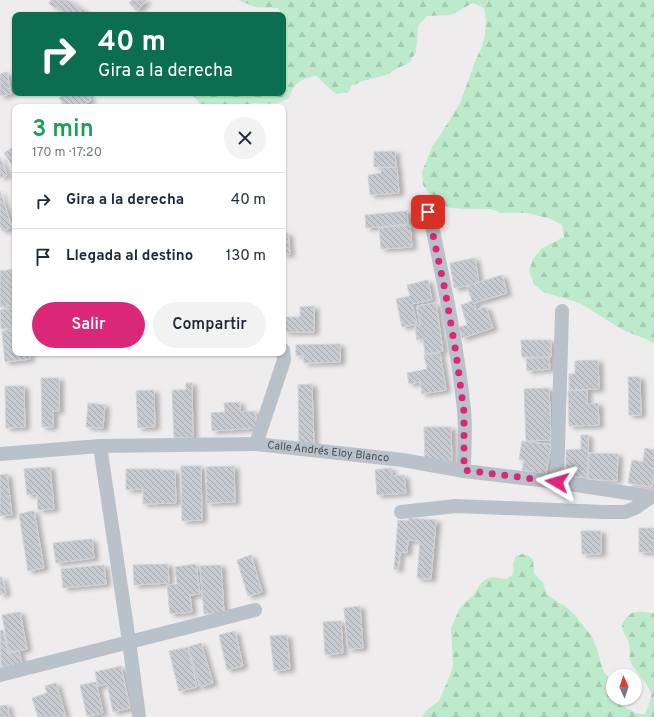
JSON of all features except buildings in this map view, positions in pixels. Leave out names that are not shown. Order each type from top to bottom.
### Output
[{"type":"street","points":[[428,212],[445,290],[456,353],[464,412],[464,470]]},
{"type":"street","points":[[557,482],[562,311]]},
{"type":"street","points":[[256,444],[284,360],[284,356]]},
{"type":"street","name":"Calle Andrés Eloy Blanco","points":[[0,454],[100,446],[256,444],[403,460],[653,497]]},
{"type":"street","points":[[100,446],[130,641],[139,717]]},
{"type":"street","points":[[400,512],[456,506],[625,512],[653,497]]},
{"type":"street","points":[[0,675],[255,610]]},
{"type":"green space","points":[[238,0],[654,0],[654,344],[646,339],[623,330],[580,303],[543,292],[534,284],[529,271],[533,259],[541,249],[564,237],[562,225],[551,219],[527,213],[502,213],[490,209],[451,208],[440,204],[431,196],[423,185],[422,172],[432,147],[460,103],[482,47],[486,20],[484,8],[473,3],[451,15],[427,16],[418,26],[416,52],[409,63],[386,75],[351,86],[349,92],[336,94],[316,76],[299,82],[285,101],[271,104],[200,104],[193,96],[286,96],[286,12],[280,12],[278,8],[255,7]]},
{"type":"green space","points":[[522,554],[529,556],[533,560],[534,573],[543,583],[548,595],[565,606],[575,615],[592,637],[603,670],[606,674],[606,705],[620,705],[638,714],[645,714],[650,701],[651,693],[642,679],[642,669],[635,669],[632,665],[630,659],[630,647],[622,626],[626,618],[632,613],[654,613],[654,717],[421,717],[428,709],[439,701],[449,678],[453,666],[451,628],[460,608],[486,579],[492,577],[506,579],[512,575],[514,569],[513,563],[516,556]]},
{"type":"route","points":[[428,212],[445,290],[456,353],[464,412],[464,470],[557,482]]}]
